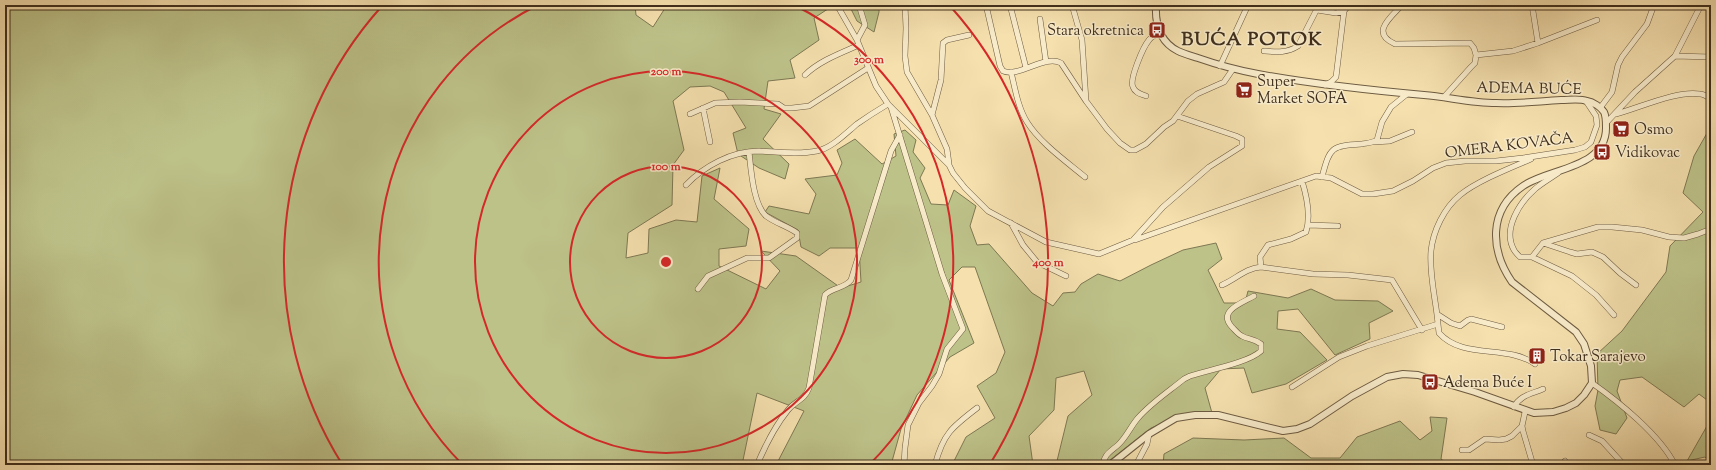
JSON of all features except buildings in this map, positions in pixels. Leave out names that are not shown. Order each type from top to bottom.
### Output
[{"type":"street","points":[[837,5],[858,43],[876,86],[890,105],[949,165]]},
{"type":"street","points":[[804,74],[858,43],[866,26],[859,5]]},
{"type":"street","points":[[905,5],[905,56],[907,72],[932,115],[947,149],[949,165],[953,174],[988,211],[1046,242],[1100,254],[1133,240],[1316,176],[1322,176],[1329,154],[1337,147],[1374,142],[1390,142],[1412,132]]},
{"type":"street","points":[[986,5],[1001,69],[1006,72],[1011,72],[1046,62],[1057,61],[1061,63],[1086,101],[1107,129],[1120,143],[1130,150],[1135,150],[1146,144],[1177,116],[1188,101],[1197,94],[1224,82],[1233,69]]},
{"type":"street","points":[[1010,5],[1026,68]]},
{"type":"street","points":[[1072,5],[1082,40],[1086,101]]},
{"type":"street","points":[[1146,96],[1138,94],[1133,87],[1132,79],[1146,44],[1150,39],[1159,33],[1156,5]]},
{"type":"street","points":[[1220,66],[1248,5]]},
{"type":"street","points":[[1324,85],[1331,82],[1336,77],[1344,11],[1348,5]]},
{"type":"street","points":[[1402,5],[1386,22],[1383,29],[1383,35],[1387,40],[1395,44],[1470,43],[1476,55],[1475,63],[1472,67],[1444,97]]},
{"type":"street","points":[[1475,5],[1485,7],[1491,5]]},
{"type":"street","points":[[1532,5],[1538,43]]},
{"type":"street","points":[[1600,108],[1612,92],[1618,65],[1622,57],[1647,24],[1654,5]]},
{"type":"street","points":[[1110,465],[1149,434],[1176,418],[1195,415],[1218,415],[1283,431],[1297,429],[1310,424],[1352,396],[1387,377],[1403,374],[1418,375],[1475,392],[1514,406],[1526,412],[1539,414],[1553,412],[1576,403],[1584,395],[1592,383],[1588,355],[1584,344],[1576,332],[1512,282],[1505,271],[1498,254],[1496,237],[1497,219],[1505,205],[1524,185],[1578,164],[1598,150],[1607,133],[1606,123],[1635,92],[1675,56],[1701,5]]},
{"type":"street","points":[[1264,51],[1280,52],[1292,50],[1298,46],[1318,7],[1336,13],[1344,11]]},
{"type":"street","points":[[1040,19],[1046,62]]},
{"type":"street","points":[[1476,55],[1513,51],[1597,20]]},
{"type":"street","name":"ADEMA BUĆE","points":[[1159,33],[1166,42],[1177,51],[1233,69],[1324,85],[1496,103],[1580,99],[1594,103],[1600,108],[1605,113],[1606,123]]},
{"type":"street","points":[[932,115],[941,80],[943,43],[947,40],[969,36]]},
{"type":"street","points":[[1675,56],[1711,57]]},
{"type":"street","points":[[690,114],[715,103],[740,102],[778,104],[784,108],[810,106],[868,68]]},
{"type":"street","points":[[1011,72],[1018,99],[1027,122],[1056,154],[1085,178]]},
{"type":"street","points":[[1614,114],[1651,102],[1689,93],[1701,94],[1711,99]]},
{"type":"street","points":[[1374,142],[1378,137],[1382,122],[1391,107],[1407,94]]},
{"type":"street","name":"OMERA KOVAČA","points":[[1322,176],[1331,178],[1362,194],[1373,194],[1393,190],[1446,163],[1465,160],[1496,161],[1575,150],[1585,147],[1591,142],[1598,125],[1596,116],[1586,100]]},
{"type":"street","points":[[890,105],[942,274],[963,329],[947,349],[939,374],[919,403],[908,425],[904,465]]},
{"type":"street","points":[[686,185],[697,173],[721,159],[756,151],[803,153],[819,151],[890,105]]},
{"type":"street","points":[[703,108],[710,142]]},
{"type":"street","points":[[1133,240],[1162,207],[1209,167],[1242,146],[1242,139],[1236,136],[1177,116]]},
{"type":"street","points":[[757,465],[777,426],[792,406],[806,396],[809,388],[825,295],[829,291],[847,285],[851,280],[884,171],[891,151],[900,135]]},
{"type":"street","points":[[698,289],[708,276],[748,258],[769,258],[797,238],[796,233],[793,230],[771,219],[762,211],[754,188],[749,152]]},
{"type":"street","points":[[1535,364],[1507,353],[1473,349],[1451,343],[1439,333],[1432,274],[1431,251],[1434,234],[1447,208],[1460,194],[1539,155]]},
{"type":"street","points":[[1559,172],[1535,188],[1520,206],[1511,229],[1514,250],[1520,256],[1532,257],[1572,276],[1596,295],[1614,315]]},
{"type":"street","points":[[1261,267],[1260,257],[1268,245],[1299,236],[1306,232],[1308,225],[1306,196],[1302,182]]},
{"type":"street","points":[[1011,223],[1023,245],[1037,262],[1066,276]]},
{"type":"street","points":[[1308,225],[1338,226]]},
{"type":"street","points":[[1532,257],[1543,243],[1598,227],[1642,230],[1669,237],[1684,238],[1711,228]]},
{"type":"street","points":[[1543,243],[1577,254],[1592,252],[1603,257],[1620,273],[1636,285]]},
{"type":"street","points":[[1222,285],[1238,277],[1249,269],[1261,267],[1313,274],[1348,275],[1392,280],[1422,330]]},
{"type":"street","points":[[1104,465],[1104,457],[1120,443],[1136,420],[1151,405],[1184,380],[1190,376],[1245,360],[1261,351],[1262,344],[1255,339],[1243,337],[1228,323],[1227,317],[1230,310],[1254,296]]},
{"type":"street","points":[[1437,314],[1456,326],[1460,326],[1471,319],[1502,327]]},
{"type":"street","points":[[1292,387],[1339,357],[1367,346],[1438,324]]},
{"type":"street","points":[[1592,383],[1616,399],[1650,433],[1671,457],[1675,465]]},
{"type":"street","points":[[1514,406],[1517,400],[1522,397],[1543,389]]},
{"type":"street","points":[[935,465],[940,446],[947,435],[958,423],[977,408]]},
{"type":"street","points":[[1526,412],[1522,426],[1533,465]]},
{"type":"street","points":[[1462,450],[1469,450],[1485,440],[1506,439],[1522,426]]},
{"type":"street","points":[[1136,465],[1147,444],[1149,434]]},
{"type":"street","points":[[1589,435],[1602,442],[1624,465]]},
{"type":"green space","points":[[5,5],[635,5],[636,15],[653,27],[667,5],[834,5],[814,18],[819,40],[790,60],[795,78],[768,81],[764,109],[781,114],[763,139],[789,164],[785,179],[759,168],[738,154],[733,133],[746,128],[724,92],[710,86],[690,87],[673,101],[684,150],[673,165],[672,205],[628,233],[626,258],[648,253],[649,229],[676,220],[697,222],[702,176],[720,168],[714,199],[749,229],[746,246],[719,249],[719,266],[766,289],[780,271],[761,251],[796,256],[841,288],[861,282],[859,248],[830,248],[819,256],[801,247],[798,230],[765,212],[769,206],[809,214],[816,194],[805,179],[837,175],[842,163],[837,150],[855,139],[882,164],[896,156],[894,134],[905,130],[916,140],[913,152],[925,168],[920,178],[931,204],[948,205],[954,190],[976,206],[970,226],[977,245],[989,244],[1032,293],[1053,306],[1063,293],[1075,292],[1081,284],[1098,274],[1120,281],[1183,250],[1216,243],[1222,259],[1208,270],[1224,303],[1245,303],[1248,291],[1288,298],[1311,289],[1335,300],[1378,301],[1393,311],[1369,323],[1370,339],[1335,355],[1298,309],[1278,311],[1277,329],[1300,332],[1327,360],[1286,384],[1252,393],[1244,368],[1221,369],[1205,388],[1212,413],[1190,413],[1151,428],[1104,465],[1056,465],[1068,416],[1092,395],[1084,371],[1056,378],[1054,410],[1029,436],[1033,465],[952,465],[966,437],[995,418],[977,386],[996,373],[1005,352],[975,267],[962,267],[949,280],[974,343],[950,357],[917,395],[901,429],[891,465],[776,465],[804,411],[757,393],[742,465],[5,465]]},
{"type":"green space","points":[[849,5],[879,5],[879,12],[874,32],[857,21]]},
{"type":"green space","points":[[1711,126],[1711,403],[1699,394],[1684,407],[1642,377],[1620,380],[1617,391],[1627,418],[1616,434],[1600,430],[1595,406],[1598,390],[1597,354],[1622,331],[1666,272],[1670,246],[1703,212],[1683,193],[1694,156]]},
{"type":"green space","points":[[1430,417],[1447,418],[1441,459],[1449,465],[1163,465],[1164,454],[1193,438],[1244,440],[1284,438],[1311,458],[1340,458],[1357,437],[1400,421],[1420,440],[1432,431]]},
{"type":"green space","points":[[1711,419],[1711,463],[1705,457],[1687,461]]},
{"type":"place","name":"Stara okretnica","points":[[1157,30]]},
{"type":"place","name":"Super Market SOFA","points":[[1244,90]]},
{"type":"place","name":"Osmo","points":[[1621,129]]},
{"type":"place","name":"Vidikovac","points":[[1602,152]]},
{"type":"place","name":"Tokar Sarajevo","points":[[1537,356]]},
{"type":"place","name":"Adema Buće I","points":[[1430,382]]},
{"type":"district","name":"BUĆA POTOK","points":[[1252,38]]}]
